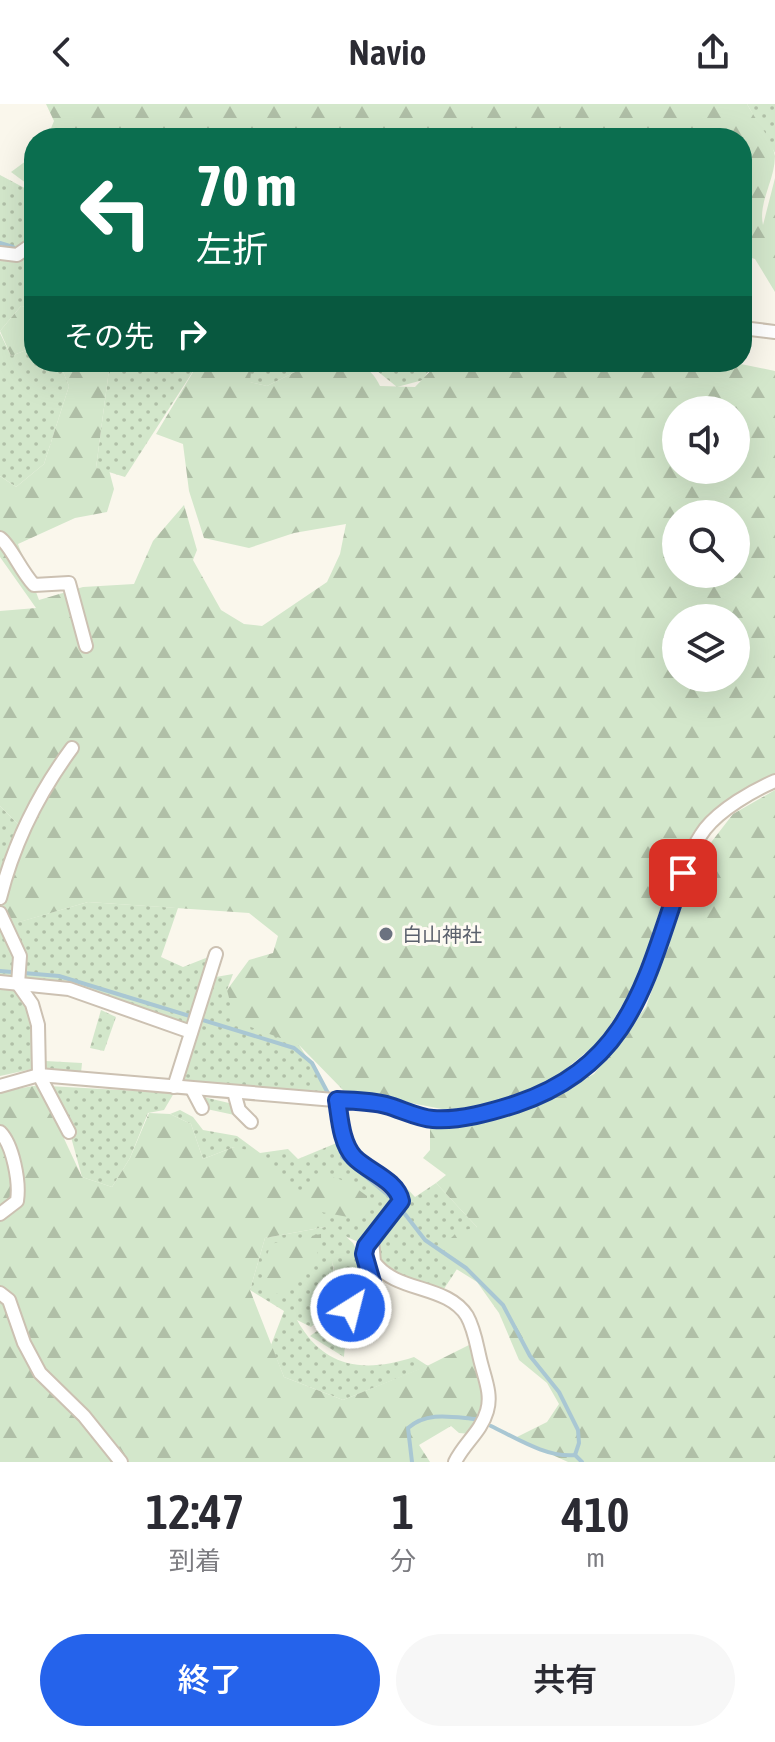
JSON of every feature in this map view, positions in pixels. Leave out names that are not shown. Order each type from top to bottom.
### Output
[{"type":"street","points":[[0,253],[17,255],[24,250]]},
{"type":"street","points":[[752,329],[775,332]]},
{"type":"street","points":[[0,538],[8,544],[19,570],[34,585],[69,583],[86,646]]},
{"type":"street","points":[[0,898],[9,864],[41,791],[72,748]]},
{"type":"street","points":[[0,1086],[39,1075],[382,1104],[430,1119],[500,1109],[571,1080],[606,1049],[634,1009],[649,979],[690,853],[707,827],[742,800],[775,781]]},
{"type":"street","points":[[0,913],[20,956],[18,981],[32,1004],[38,1025],[39,1075],[69,1132]]},
{"type":"street","points":[[174,1087],[216,954]]},
{"type":"street","points":[[0,982],[18,981],[69,989],[192,1030]]},
{"type":"street","points":[[192,1089],[202,1108]]},
{"type":"street","points":[[234,1092],[239,1110],[251,1122]]},
{"type":"street","points":[[332,1100],[347,1147],[353,1156],[395,1188],[397,1206],[364,1254],[372,1282],[354,1298],[351,1308],[365,1329]]},
{"type":"street","points":[[0,1132],[6,1138],[19,1189],[17,1201],[0,1214]]},
{"type":"street","points":[[372,1240],[374,1262],[381,1272],[451,1301],[466,1314],[472,1327],[490,1396],[489,1408],[478,1431],[460,1450],[455,1462]]},
{"type":"street","points":[[1,1298],[9,1300],[24,1343],[40,1373],[84,1416],[121,1462]]},
{"type":"green space","points":[[46,104],[747,104],[767,136],[775,156],[762,216],[763,225],[775,178],[775,292],[752,258],[752,128],[51,128],[54,121]]},
{"type":"green space","points":[[747,104],[775,104],[775,153]]},
{"type":"green space","points":[[24,162],[24,182],[11,172]]},
{"type":"green space","points":[[0,175],[24,188],[24,306],[0,331]]},
{"type":"green space","points":[[24,306],[24,351],[11,356],[0,331]]},
{"type":"green space","points":[[0,333],[11,356],[24,351],[24,372],[63,372],[69,386],[44,464],[16,487],[0,476]]},
{"type":"green space","points":[[752,366],[775,371],[775,775],[729,800],[694,831],[672,869],[640,976],[601,1040],[556,1077],[491,1108],[442,1109],[343,1090],[299,1045],[235,1021],[227,990],[249,960],[273,953],[278,936],[249,913],[88,902],[6,926],[0,897],[51,777],[77,741],[65,750],[19,825],[0,806],[0,611],[36,608],[0,557],[0,476],[16,487],[44,464],[69,386],[63,372],[109,372],[96,468],[109,470],[114,489],[107,512],[75,518],[18,544],[39,600],[83,587],[134,584],[153,541],[184,505],[197,550],[193,560],[221,610],[244,624],[262,626],[327,582],[340,554],[346,524],[294,533],[249,548],[204,538],[189,491],[183,444],[156,434],[193,372],[251,372],[250,382],[267,386],[295,372],[371,372],[380,386],[415,387],[429,372],[752,372]]},
{"type":"green space","points":[[109,372],[193,372],[125,477],[96,468]]},
{"type":"green space","points":[[250,372],[295,372],[267,386],[249,382]]},
{"type":"green space","points":[[378,372],[428,372],[423,380],[397,387]]},
{"type":"green space","points":[[775,790],[775,1462],[568,1462],[515,1438],[547,1422],[559,1404],[547,1383],[519,1360],[499,1313],[477,1282],[450,1265],[443,1246],[457,1232],[477,1227],[436,1183],[446,1175],[423,1158],[430,1150],[430,1127],[467,1123],[527,1109],[594,1074],[646,1007],[699,858],[733,814]]},
{"type":"green space","points":[[0,806],[19,825],[0,906]]},
{"type":"green space","points":[[88,902],[178,908],[161,957],[183,967],[216,954],[210,978],[233,974],[227,990],[299,1045],[329,1092],[180,1081],[193,1035],[98,998],[19,983],[34,1026],[36,1059],[32,1069],[0,1076],[0,972],[67,978],[0,971],[0,924],[19,922]]},
{"type":"green space","points":[[101,1010],[116,1017],[104,1051],[90,1048]]},
{"type":"green space","points":[[45,1061],[82,1063],[81,1073],[45,1070]]},
{"type":"green space","points":[[39,1085],[82,1177],[112,1187],[130,1158],[149,1113],[170,1114],[191,1124],[203,1159],[234,1147],[260,1153],[304,1196],[302,1188],[328,1177],[351,1184],[367,1196],[367,1214],[359,1219],[321,1212],[349,1239],[325,1227],[265,1238],[250,1290],[284,1377],[343,1400],[429,1365],[473,1343],[486,1399],[471,1434],[459,1433],[451,1426],[419,1445],[430,1462],[0,1462],[0,1092]]},
{"type":"green space","points":[[48,1086],[174,1093],[164,1110],[148,1113],[130,1158],[112,1187],[82,1177],[71,1137]]},
{"type":"green space","points":[[199,1096],[229,1103],[239,1116],[202,1108]]},
{"type":"green space","points":[[180,1110],[193,1117],[203,1130],[237,1136],[260,1153],[288,1149],[298,1159],[339,1142],[346,1154],[395,1188],[400,1181],[415,1197],[436,1183],[477,1227],[451,1264],[457,1269],[440,1295],[395,1280],[371,1250],[394,1209],[360,1250],[358,1242],[345,1236],[353,1243],[372,1282],[342,1300],[332,1261],[339,1301],[311,1327],[297,1320],[320,1349],[347,1363],[379,1365],[414,1357],[428,1366],[343,1400],[284,1377],[271,1345],[284,1311],[250,1290],[265,1238],[325,1227],[333,1229],[234,1147],[203,1159],[191,1124],[170,1114]]},
{"type":"green space","points":[[321,1234],[317,1254],[305,1272],[288,1288],[269,1296],[262,1278],[270,1244]]},
{"type":"green space","points":[[324,1326],[345,1344],[344,1357],[310,1336]]},
{"type":"waterway","points":[[0,243],[13,247]]},
{"type":"waterway","points":[[0,971],[59,976],[294,1048],[312,1063],[330,1097]]},
{"type":"waterway","points":[[343,1148],[342,1157],[394,1200],[425,1240],[466,1268],[503,1305],[530,1356],[559,1392],[578,1430],[579,1443],[575,1455]]},
{"type":"waterway","points":[[412,1462],[408,1428],[415,1423],[440,1416],[476,1419]]},
{"type":"waterway","points":[[491,1426],[543,1450],[575,1455],[582,1462]]},
{"type":"place","name":"白山神社","points":[[386,934]]},
{"type":"route","points":[[351,1308],[354,1298],[372,1282],[364,1254],[366,1246],[401,1201],[395,1188],[353,1156],[347,1147],[337,1100],[382,1104],[430,1119],[445,1119],[500,1109],[571,1080],[606,1049],[634,1009],[649,979],[683,873]]}]
